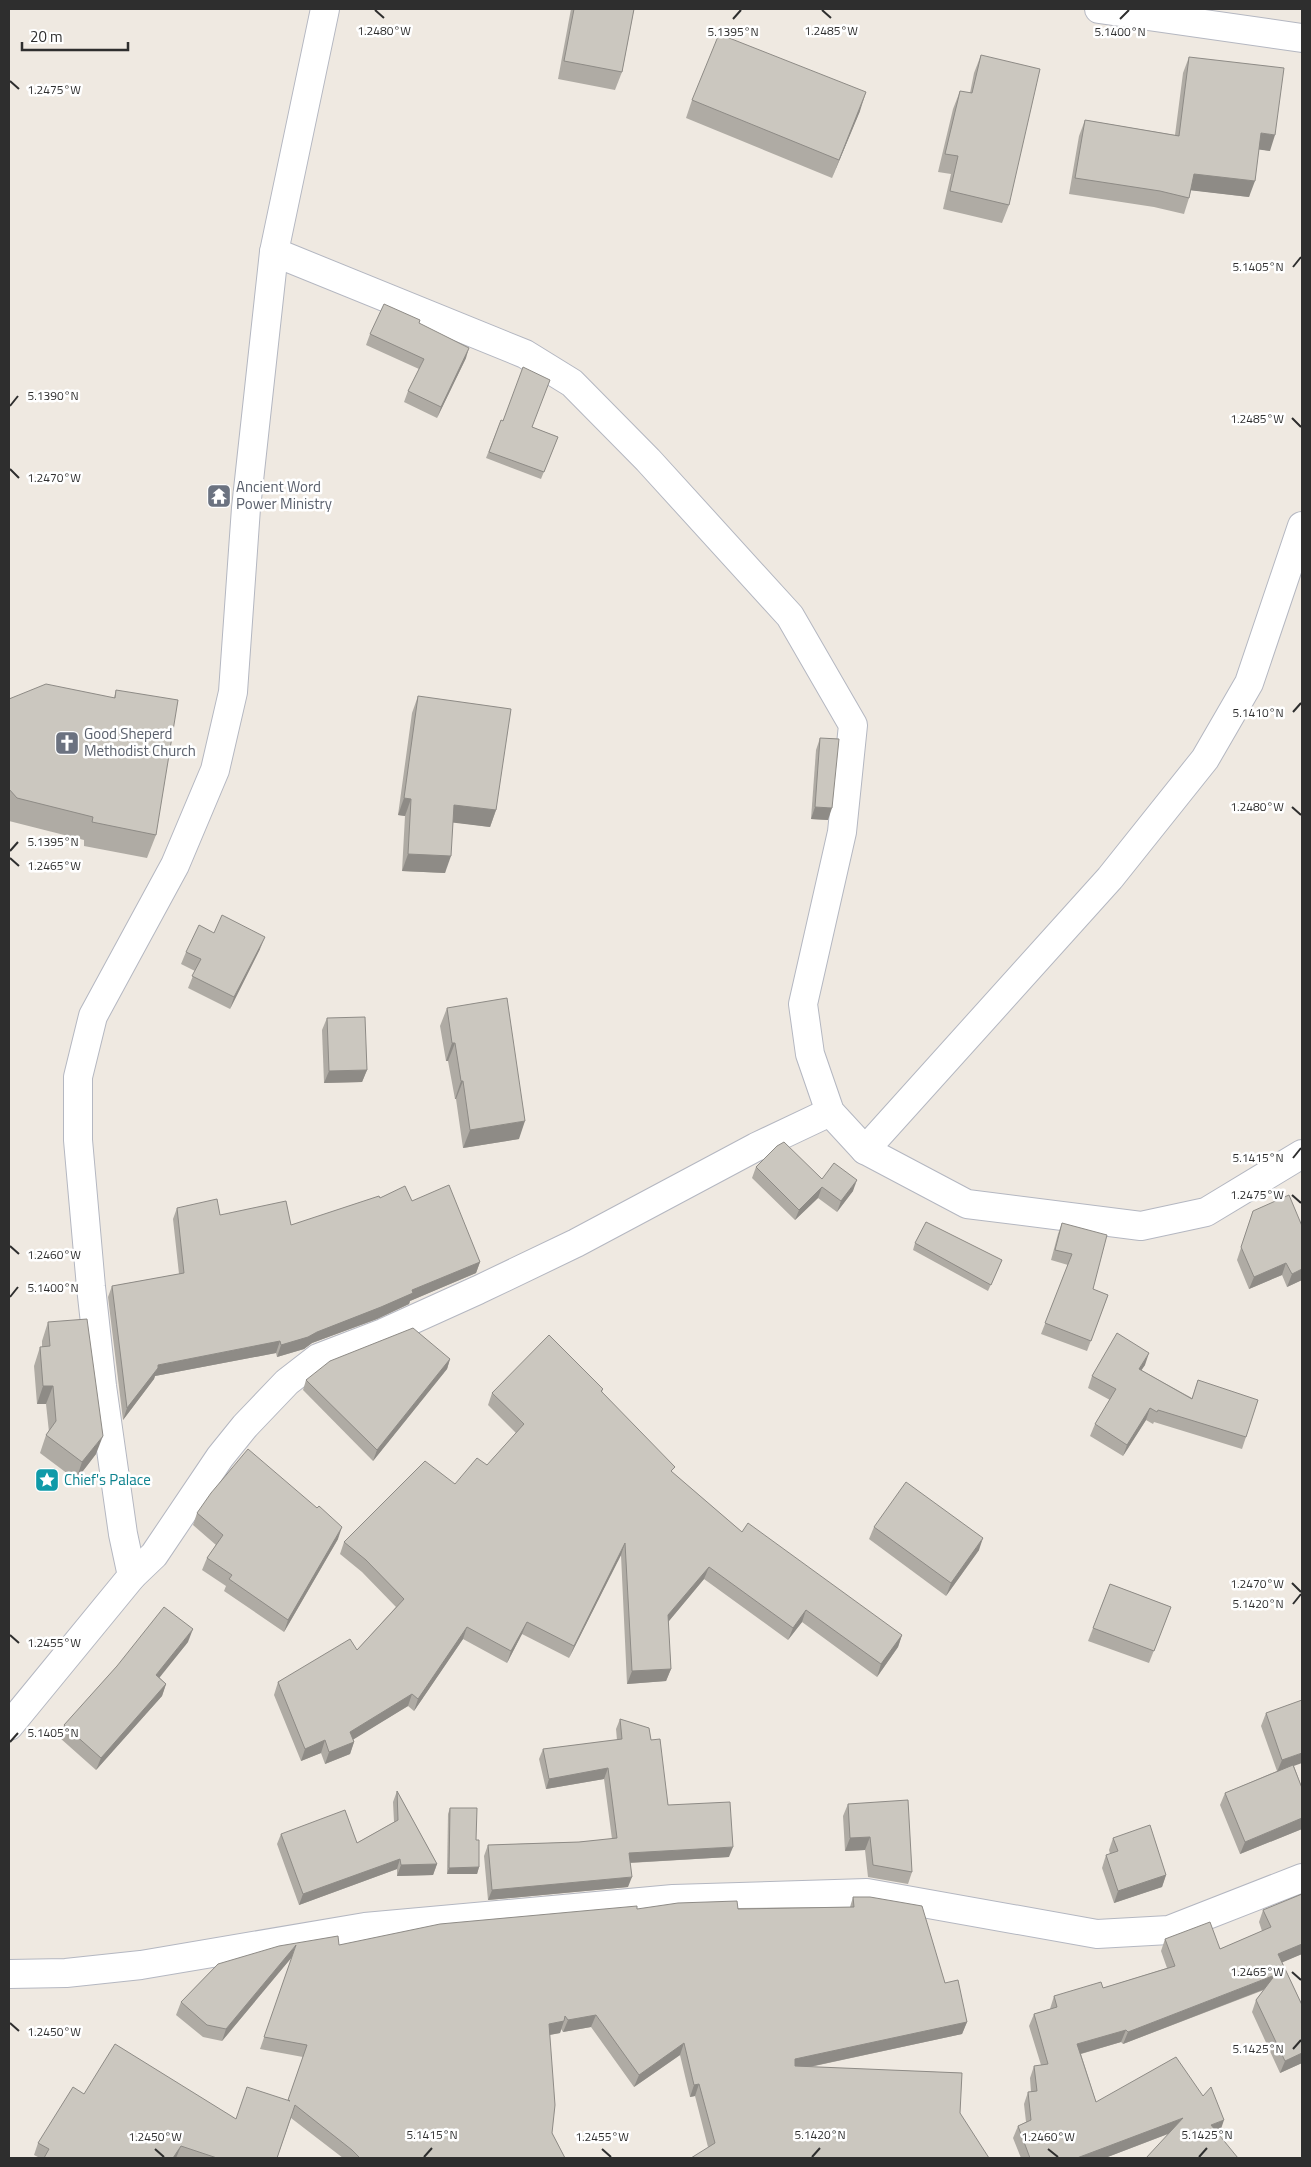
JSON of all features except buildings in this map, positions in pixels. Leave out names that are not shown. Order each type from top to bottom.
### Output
[{"type":"street","points":[[132,1576],[123,1534],[94,1306],[78,1140],[78,1077],[93,1016],[175,865],[217,761],[233,692],[246,508],[274,252],[325,9]]},
{"type":"street","points":[[1099,9],[1302,38]]},
{"type":"street","points":[[274,252],[525,354],[572,383],[648,460],[790,616],[853,724],[842,832],[803,1004],[810,1054],[830,1112],[865,1150],[967,1204],[1141,1226],[1206,1212],[1302,1154]]},
{"type":"street","points":[[865,1150],[1110,878],[1205,759],[1249,683],[1302,526]]},
{"type":"street","points":[[9,1726],[132,1576],[154,1555],[220,1457],[245,1426],[287,1382],[318,1358],[383,1333],[576,1243],[756,1147],[830,1112]]},
{"type":"street","points":[[9,1974],[66,1972],[141,1965],[365,1927],[673,1899],[867,1893],[1097,1934],[1169,1930],[1302,1878]]},
{"type":"place","name":"Ancient Word Power Ministry","points":[[219,496]]},
{"type":"place","name":"Good Sheperd Methodist Church","points":[[67,743]]},
{"type":"place","name":"Chief's Palace","points":[[47,1480]]}]
